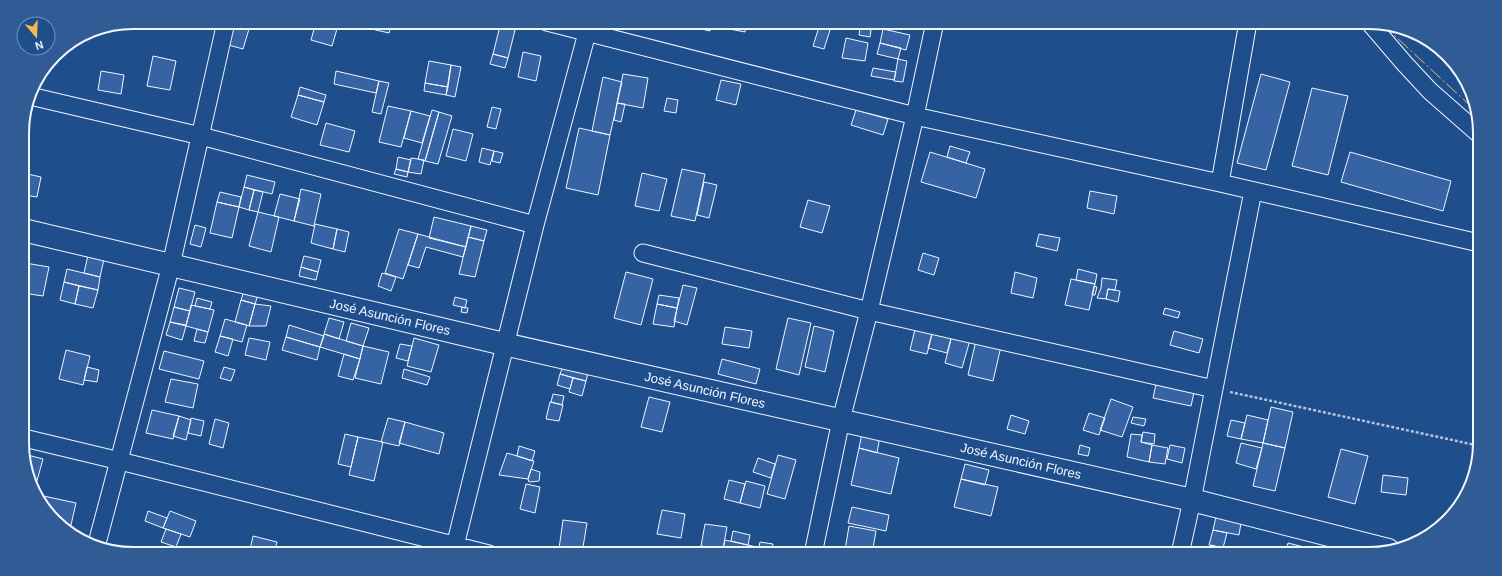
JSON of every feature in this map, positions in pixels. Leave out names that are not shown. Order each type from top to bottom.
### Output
[{"type":"street","points":[[98,541],[171,265],[224,29]]},
{"type":"street","points":[[455,547],[534,224],[587,29]]},
{"type":"street","points":[[595,29],[915,116],[1220,183],[1473,242]]},
{"type":"street","points":[[814,547],[841,420],[869,311],[915,116],[934,29]]},
{"type":"street","points":[[1220,183],[1247,29]]},
{"type":"street","points":[[1375,29],[1430,91],[1473,128]]},
{"type":"street","points":[[36,97],[201,136],[534,224]]},
{"type":"street","points":[[1182,547],[1253,191]]},
{"type":"street","name":"José Asunción Flores","points":[[29,231],[504,344],[1192,500],[1376,547]]},
{"type":"street","points":[[643,253],[869,311],[1214,389]]},
{"type":"street","points":[[29,439],[120,461],[443,547]]},
{"type":"path","points":[[1214,389],[1473,444]]},
{"type":"building","points":[[229,29],[249,29],[243,49],[225,44]]},
{"type":"building","points":[[314,29],[337,29],[332,46],[311,40]]},
{"type":"building","points":[[371,29],[390,29],[389,33]]},
{"type":"building","points":[[499,29],[515,30],[508,58],[493,54]]},
{"type":"building","points":[[729,29],[746,29],[745,32]]},
{"type":"building","points":[[818,29],[830,30],[824,49],[813,46]]},
{"type":"building","points":[[860,29],[871,30],[870,37],[859,35]]},
{"type":"building","points":[[883,29],[910,35],[906,50],[880,43]]},
{"type":"building","points":[[846,38],[868,43],[865,61],[842,58]]},
{"type":"building","points":[[880,43],[901,48],[898,59],[877,54]]},
{"type":"building","points":[[523,52],[541,56],[536,81],[518,77]]},
{"type":"building","points":[[493,54],[508,58],[505,68],[490,64]]},
{"type":"building","points":[[153,56],[176,61],[170,90],[147,86]]},
{"type":"building","points":[[898,59],[907,61],[903,82],[894,81]]},
{"type":"building","points":[[429,61],[451,65],[448,87],[425,83]]},
{"type":"building","points":[[451,65],[461,67],[455,97],[446,95]]},
{"type":"building","points":[[873,68],[896,72],[894,80],[871,76]]},
{"type":"building","points":[[101,71],[124,75],[121,94],[98,90]]},
{"type":"building","points":[[336,71],[379,81],[376,93],[334,84]]},
{"type":"building","points":[[623,74],[648,78],[643,108],[617,103]]},
{"type":"building","points":[[1261,74],[1290,82],[1266,170],[1237,163]]},
{"type":"building","points":[[603,77],[622,82],[610,135],[592,131]]},
{"type":"building","points":[[721,80],[741,84],[736,105],[716,100]]},
{"type":"building","points":[[379,81],[389,83],[381,114],[372,112]]},
{"type":"building","points":[[425,83],[448,87],[446,95],[424,91]]},
{"type":"building","points":[[300,87],[326,95],[324,102],[298,95]]},
{"type":"building","points":[[1312,88],[1348,96],[1328,175],[1292,166]]},
{"type":"building","points":[[298,95],[324,102],[317,125],[291,117]]},
{"type":"building","points":[[667,98],[678,100],[676,113],[664,111]]},
{"type":"building","points":[[617,103],[625,104],[621,122],[614,120]]},
{"type":"building","points":[[388,106],[411,111],[401,147],[379,142]]},
{"type":"building","points":[[492,107],[501,109],[496,129],[487,127]]},
{"type":"building","points":[[432,110],[439,112],[425,161],[418,159]]},
{"type":"building","points":[[856,110],[888,119],[883,135],[851,125]]},
{"type":"building","points":[[411,111],[430,116],[422,143],[404,138]]},
{"type":"building","points":[[439,112],[452,116],[438,164],[425,161]]},
{"type":"building","points":[[326,123],[355,131],[349,152],[320,145]]},
{"type":"building","points":[[579,128],[610,135],[598,195],[566,188]]},
{"type":"building","points":[[453,129],[473,134],[466,161],[446,156]]},
{"type":"building","points":[[950,146],[970,152],[966,163],[947,157]]},
{"type":"building","points":[[482,148],[494,151],[490,165],[479,162]]},
{"type":"building","points":[[494,151],[503,153],[500,163],[492,161]]},
{"type":"building","points":[[930,152],[985,169],[976,198],[921,182]]},
{"type":"building","points":[[1350,152],[1451,181],[1443,211],[1341,182]]},
{"type":"building","points":[[398,157],[411,160],[408,172],[396,169]]},
{"type":"building","points":[[411,158],[424,160],[421,174],[408,172]]},
{"type":"building","points":[[396,169],[408,172],[407,177],[394,174]]},
{"type":"building","points":[[682,169],[705,174],[695,221],[671,216]]},
{"type":"building","points":[[642,173],[667,179],[659,211],[635,206]]},
{"type":"building","points":[[29,174],[41,177],[37,197],[29,196]]},
{"type":"building","points":[[247,175],[275,182],[272,194],[244,187]]},
{"type":"building","points":[[704,182],[717,185],[709,218],[697,215]]},
{"type":"building","points":[[244,187],[254,190],[249,210],[239,207]]},
{"type":"building","points":[[301,189],[321,194],[314,226],[294,221]]},
{"type":"building","points":[[254,190],[263,192],[258,212],[249,210]]},
{"type":"building","points":[[1090,191],[1117,196],[1114,214],[1087,208]]},
{"type":"building","points":[[220,192],[241,197],[239,207],[217,202]]},
{"type":"building","points":[[280,194],[300,199],[294,221],[274,216]]},
{"type":"building","points":[[808,200],[830,206],[822,233],[800,227]]},
{"type":"building","points":[[217,202],[239,207],[232,238],[210,233]]},
{"type":"building","points":[[258,212],[279,217],[271,252],[249,246]]},
{"type":"building","points":[[434,217],[471,226],[466,247],[429,238]]},
{"type":"building","points":[[315,224],[337,229],[333,249],[311,243]]},
{"type":"building","points":[[195,225],[206,228],[201,247],[190,244]]},
{"type":"building","points":[[471,226],[487,230],[484,241],[468,237]]},
{"type":"building","points":[[337,229],[349,232],[345,252],[333,249]]},
{"type":"building","points":[[399,229],[418,234],[403,279],[385,273]]},
{"type":"building","points":[[418,234],[466,247],[463,257],[426,247],[419,268],[408,265]]},
{"type":"building","points":[[1039,234],[1060,238],[1057,251],[1036,246]]},
{"type":"building","points":[[468,237],[484,241],[475,277],[459,274]]},
{"type":"building","points":[[923,253],[939,258],[934,275],[918,270]]},
{"type":"building","points":[[88,255],[104,259],[100,277],[84,273]]},
{"type":"building","points":[[304,256],[321,260],[318,272],[301,267]]},
{"type":"building","points":[[29,264],[49,267],[43,296],[29,294]]},
{"type":"building","points":[[301,267],[318,272],[316,280],[299,276]]},
{"type":"building","points":[[67,269],[100,277],[98,290],[64,282]]},
{"type":"building","points":[[1078,269],[1097,274],[1095,284],[1076,280]]},
{"type":"building","points":[[626,272],[653,279],[641,325],[614,318]]},
{"type":"building","points":[[1015,272],[1037,278],[1033,298],[1011,293]]},
{"type":"building","points":[[382,273],[396,277],[391,291],[378,286]]},
{"type":"building","points":[[1102,278],[1117,280],[1115,290],[1108,289],[1106,299],[1097,298],[1101,288]]},
{"type":"building","points":[[1071,279],[1095,284],[1089,310],[1065,305]]},
{"type":"building","points":[[64,282],[79,286],[75,304],[60,300]]},
{"type":"building","points":[[683,285],[697,288],[687,325],[674,321]]},
{"type":"building","points":[[79,286],[98,290],[93,308],[75,304]]},
{"type":"building","points":[[1094,286],[1097,287],[1095,295],[1092,295]]},
{"type":"building","points":[[179,288],[195,292],[190,311],[174,307]]},
{"type":"building","points":[[1108,289],[1120,291],[1118,302],[1106,299]]},
{"type":"building","points":[[244,291],[258,295],[255,304],[241,300]]},
{"type":"building","points":[[659,295],[679,298],[677,308],[657,304]]},
{"type":"building","points":[[455,297],[467,300],[465,308],[453,305]]},
{"type":"building","points":[[197,298],[212,302],[210,309],[195,306]]},
{"type":"building","points":[[241,300],[255,304],[249,326],[235,322]]},
{"type":"building","points":[[255,304],[271,306],[266,326],[249,326]]},
{"type":"building","points":[[657,304],[677,308],[674,327],[653,324]]},
{"type":"building","points":[[191,305],[214,310],[208,332],[186,326]]},
{"type":"building","points":[[174,307],[190,311],[186,325],[170,322]]},
{"type":"building","points":[[462,307],[468,308],[467,313],[461,312]]},
{"type":"building","points":[[1165,308],[1180,312],[1178,318],[1163,314]]},
{"type":"building","points":[[329,318],[344,322],[339,339],[324,334]]},
{"type":"building","points":[[788,318],[811,323],[799,375],[776,369]]},
{"type":"building","points":[[225,319],[247,325],[242,342],[220,336]]},
{"type":"building","points":[[170,322],[186,326],[182,340],[166,335]]},
{"type":"building","points":[[351,323],[369,328],[363,346],[346,341]]},
{"type":"building","points":[[289,325],[324,336],[320,347],[286,337]]},
{"type":"building","points":[[916,325],[933,330],[927,354],[910,350]]},
{"type":"building","points":[[814,326],[834,331],[825,372],[805,367]]},
{"type":"building","points":[[725,327],[752,331],[749,348],[722,344]]},
{"type":"building","points":[[197,329],[208,332],[205,343],[194,341]]},
{"type":"building","points":[[933,330],[952,335],[947,353],[928,348]]},
{"type":"building","points":[[1174,331],[1203,339],[1199,353],[1170,345]]},
{"type":"building","points":[[324,334],[363,346],[360,359],[320,347]]},
{"type":"building","points":[[952,335],[970,340],[962,368],[945,363]]},
{"type":"building","points":[[220,336],[233,339],[228,356],[215,352]]},
{"type":"building","points":[[977,336],[1002,342],[993,381],[968,375]]},
{"type":"building","points":[[286,337],[320,347],[317,360],[282,350]]},
{"type":"building","points":[[249,338],[270,342],[266,360],[245,355]]},
{"type":"building","points":[[414,338],[439,345],[431,372],[407,366]]},
{"type":"building","points":[[400,344],[412,346],[408,361],[396,358]]},
{"type":"building","points":[[363,346],[389,352],[381,384],[355,378]]},
{"type":"building","points":[[66,350],[90,356],[83,385],[59,379]]},
{"type":"building","points":[[164,351],[204,361],[199,379],[159,369]]},
{"type":"building","points":[[344,354],[360,359],[353,380],[338,376]]},
{"type":"building","points":[[722,359],[760,369],[756,384],[718,374]]},
{"type":"building","points":[[563,366],[588,373],[586,381],[560,374]]},
{"type":"building","points":[[87,367],[99,370],[97,382],[84,380]]},
{"type":"building","points":[[224,367],[235,370],[231,381],[220,378]]},
{"type":"building","points":[[404,369],[430,377],[427,385],[402,378]]},
{"type":"building","points":[[560,374],[573,378],[570,389],[557,385]]},
{"type":"building","points":[[573,378],[586,381],[582,396],[569,392]]},
{"type":"building","points":[[171,379],[198,384],[193,408],[165,402]]},
{"type":"building","points":[[1157,380],[1195,388],[1191,406],[1153,398]]},
{"type":"building","points":[[553,394],[564,396],[562,405],[551,402]]},
{"type":"building","points":[[649,397],[670,402],[662,432],[641,427]]},
{"type":"building","points":[[1111,399],[1133,407],[1122,437],[1100,430]]},
{"type":"building","points":[[550,402],[563,405],[559,421],[546,419]]},
{"type":"building","points":[[1271,407],[1293,412],[1285,448],[1263,443]]},
{"type":"building","points":[[152,410],[179,416],[173,439],[146,433]]},
{"type":"building","points":[[1089,413],[1105,418],[1099,435],[1083,430]]},
{"type":"building","points":[[1011,415],[1029,421],[1025,434],[1007,429]]},
{"type":"building","points":[[1247,415],[1268,420],[1263,443],[1241,439]]},
{"type":"building","points":[[179,416],[191,420],[186,440],[173,436]]},
{"type":"building","points":[[1133,417],[1146,419],[1144,426],[1131,423]]},
{"type":"building","points":[[191,418],[204,421],[201,436],[188,433]]},
{"type":"building","points":[[388,418],[405,422],[399,446],[381,442]]},
{"type":"building","points":[[215,419],[229,423],[223,448],[209,444]]},
{"type":"building","points":[[1231,420],[1245,423],[1241,439],[1227,436]]},
{"type":"building","points":[[405,422],[444,433],[439,454],[399,443]]},
{"type":"building","points":[[1143,432],[1155,434],[1154,444],[1141,442]]},
{"type":"building","points":[[862,433],[880,436],[877,453],[859,448]]},
{"type":"building","points":[[345,434],[358,437],[351,467],[338,464]]},
{"type":"building","points":[[1131,434],[1142,435],[1141,442],[1152,445],[1149,462],[1127,457]]},
{"type":"building","points":[[358,437],[383,442],[374,481],[349,475]]},
{"type":"building","points":[[1241,443],[1262,448],[1256,469],[1236,463]]},
{"type":"building","points":[[1263,443],[1285,448],[1275,491],[1253,486]]},
{"type":"building","points":[[1080,445],[1090,448],[1088,456],[1078,454]]},
{"type":"building","points":[[1152,445],[1168,448],[1165,464],[1149,462]]},
{"type":"building","points":[[1170,445],[1185,448],[1182,463],[1167,459]]},
{"type":"building","points":[[519,446],[535,451],[532,461],[517,456]]},
{"type":"building","points":[[859,448],[899,458],[891,494],[851,485]]},
{"type":"building","points":[[1341,449],[1368,456],[1355,504],[1328,497]]},
{"type":"building","points":[[507,453],[534,461],[528,479],[499,475]]},
{"type":"building","points":[[778,455],[796,460],[785,499],[767,494]]},
{"type":"building","points":[[30,456],[43,459],[37,482],[34,477]]},
{"type":"building","points":[[758,458],[775,464],[771,478],[753,472]]},
{"type":"building","points":[[965,464],[989,470],[985,485],[961,479]]},
{"type":"building","points":[[531,469],[540,472],[539,481],[529,482],[528,479]]},
{"type":"building","points":[[1383,475],[1408,478],[1406,495],[1381,492]]},
{"type":"building","points":[[961,479],[998,487],[991,516],[954,507]]},
{"type":"building","points":[[729,480],[745,484],[740,503],[724,499]]},
{"type":"building","points":[[746,481],[765,486],[760,508],[740,503]]},
{"type":"building","points":[[526,484],[540,487],[535,513],[520,509]]},
{"type":"building","points":[[43,496],[76,503],[71,525],[68,524],[55,512]]},
{"type":"building","points":[[852,507],[889,515],[886,531],[848,523]]},
{"type":"building","points":[[662,510],[685,514],[681,538],[657,534]]},
{"type":"building","points":[[148,511],[167,518],[163,528],[145,521]]},
{"type":"building","points":[[170,511],[196,521],[190,537],[163,528]]},
{"type":"building","points":[[1216,517],[1241,523],[1239,535],[1213,530]]},
{"type":"building","points":[[563,520],[587,523],[583,547],[559,547]]},
{"type":"building","points":[[705,524],[727,527],[723,547],[701,546]]},
{"type":"building","points":[[849,526],[876,531],[873,547],[846,547]]},
{"type":"building","points":[[166,529],[181,534],[176,547],[161,542]]},
{"type":"building","points":[[1213,530],[1227,533],[1223,547],[1209,545]]},
{"type":"building","points":[[733,531],[750,535],[748,545],[731,541]]},
{"type":"building","points":[[253,536],[277,542],[276,547],[251,547]]},
{"type":"building","points":[[725,540],[752,546],[752,547],[724,547]]},
{"type":"building","points":[[760,542],[773,544],[772,547],[759,547]]},
{"type":"building","points":[[1288,543],[1304,547],[1287,547]]},
{"type":"power","points":[[1390,32],[1468,104]]}]
